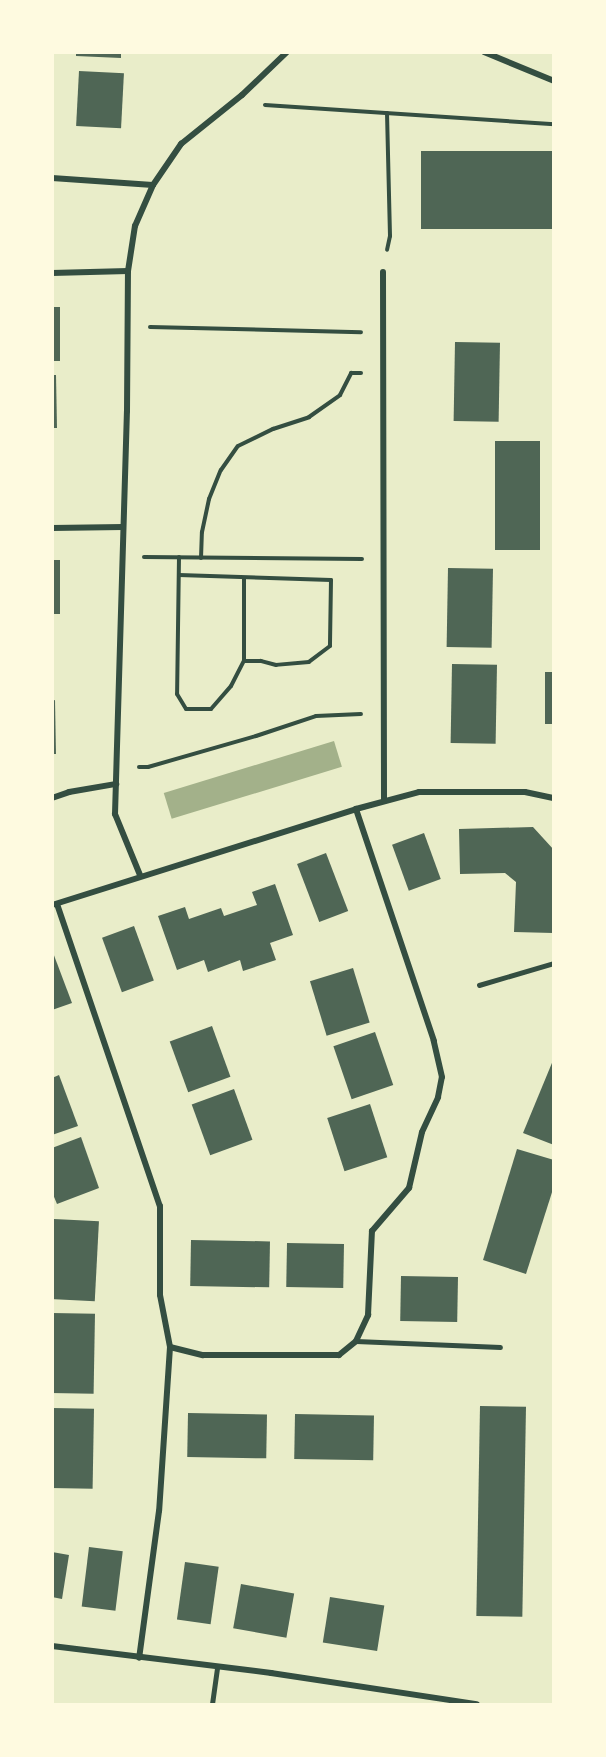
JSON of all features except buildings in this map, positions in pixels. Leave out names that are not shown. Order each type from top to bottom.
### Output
[{"type":"street","points":[[140,875],[115,814],[123,556],[128,271],[135,226],[153,185],[181,144],[242,95],[287,52]]},
{"type":"street","points":[[484,52],[554,81]]},
{"type":"street","points":[[52,178],[153,185]]},
{"type":"street","points":[[52,273],[128,271]]},
{"type":"street","points":[[383,272],[384,801]]},
{"type":"street","points":[[52,528],[123,528]]},
{"type":"street","points":[[52,798],[69,792],[116,784]]},
{"type":"street","points":[[139,1658],[159,1511],[170,1347],[160,1295],[160,1206],[55,904],[140,875],[419,792],[525,792],[554,798]]},
{"type":"street","points":[[170,1347],[203,1355],[339,1355],[356,1341],[368,1315],[372,1231],[409,1188],[422,1132],[438,1097],[442,1077],[434,1041],[356,809]]},
{"type":"street","points":[[52,1646],[477,1704]]},
{"type":"lane","points":[[478,986],[554,963]]},
{"type":"lane","points":[[356,1341],[500,1347]]},
{"type":"lane","points":[[212,1704],[217,1667]]},
{"type":"path","points":[[242,95],[269,107],[554,124]]},
{"type":"path","points":[[383,272],[390,236],[387,113]]},
{"type":"path","points":[[128,327],[384,333]]},
{"type":"path","points":[[201,558],[202,532],[209,499],[221,470],[238,446],[273,429],[309,417],[340,395],[351,373],[383,372]]},
{"type":"path","points":[[123,556],[384,560]]},
{"type":"path","points":[[179,557],[177,694],[186,709],[211,709],[231,686],[244,662],[244,578]]},
{"type":"path","points":[[179,575],[331,580],[330,646],[309,662],[276,665],[261,661],[244,662]]},
{"type":"path","points":[[117,767],[148,767],[316,716],[348,713],[383,716]]},
{"type":"shaded area","points":[[334,741],[342,767],[172,819],[164,793]]}]
